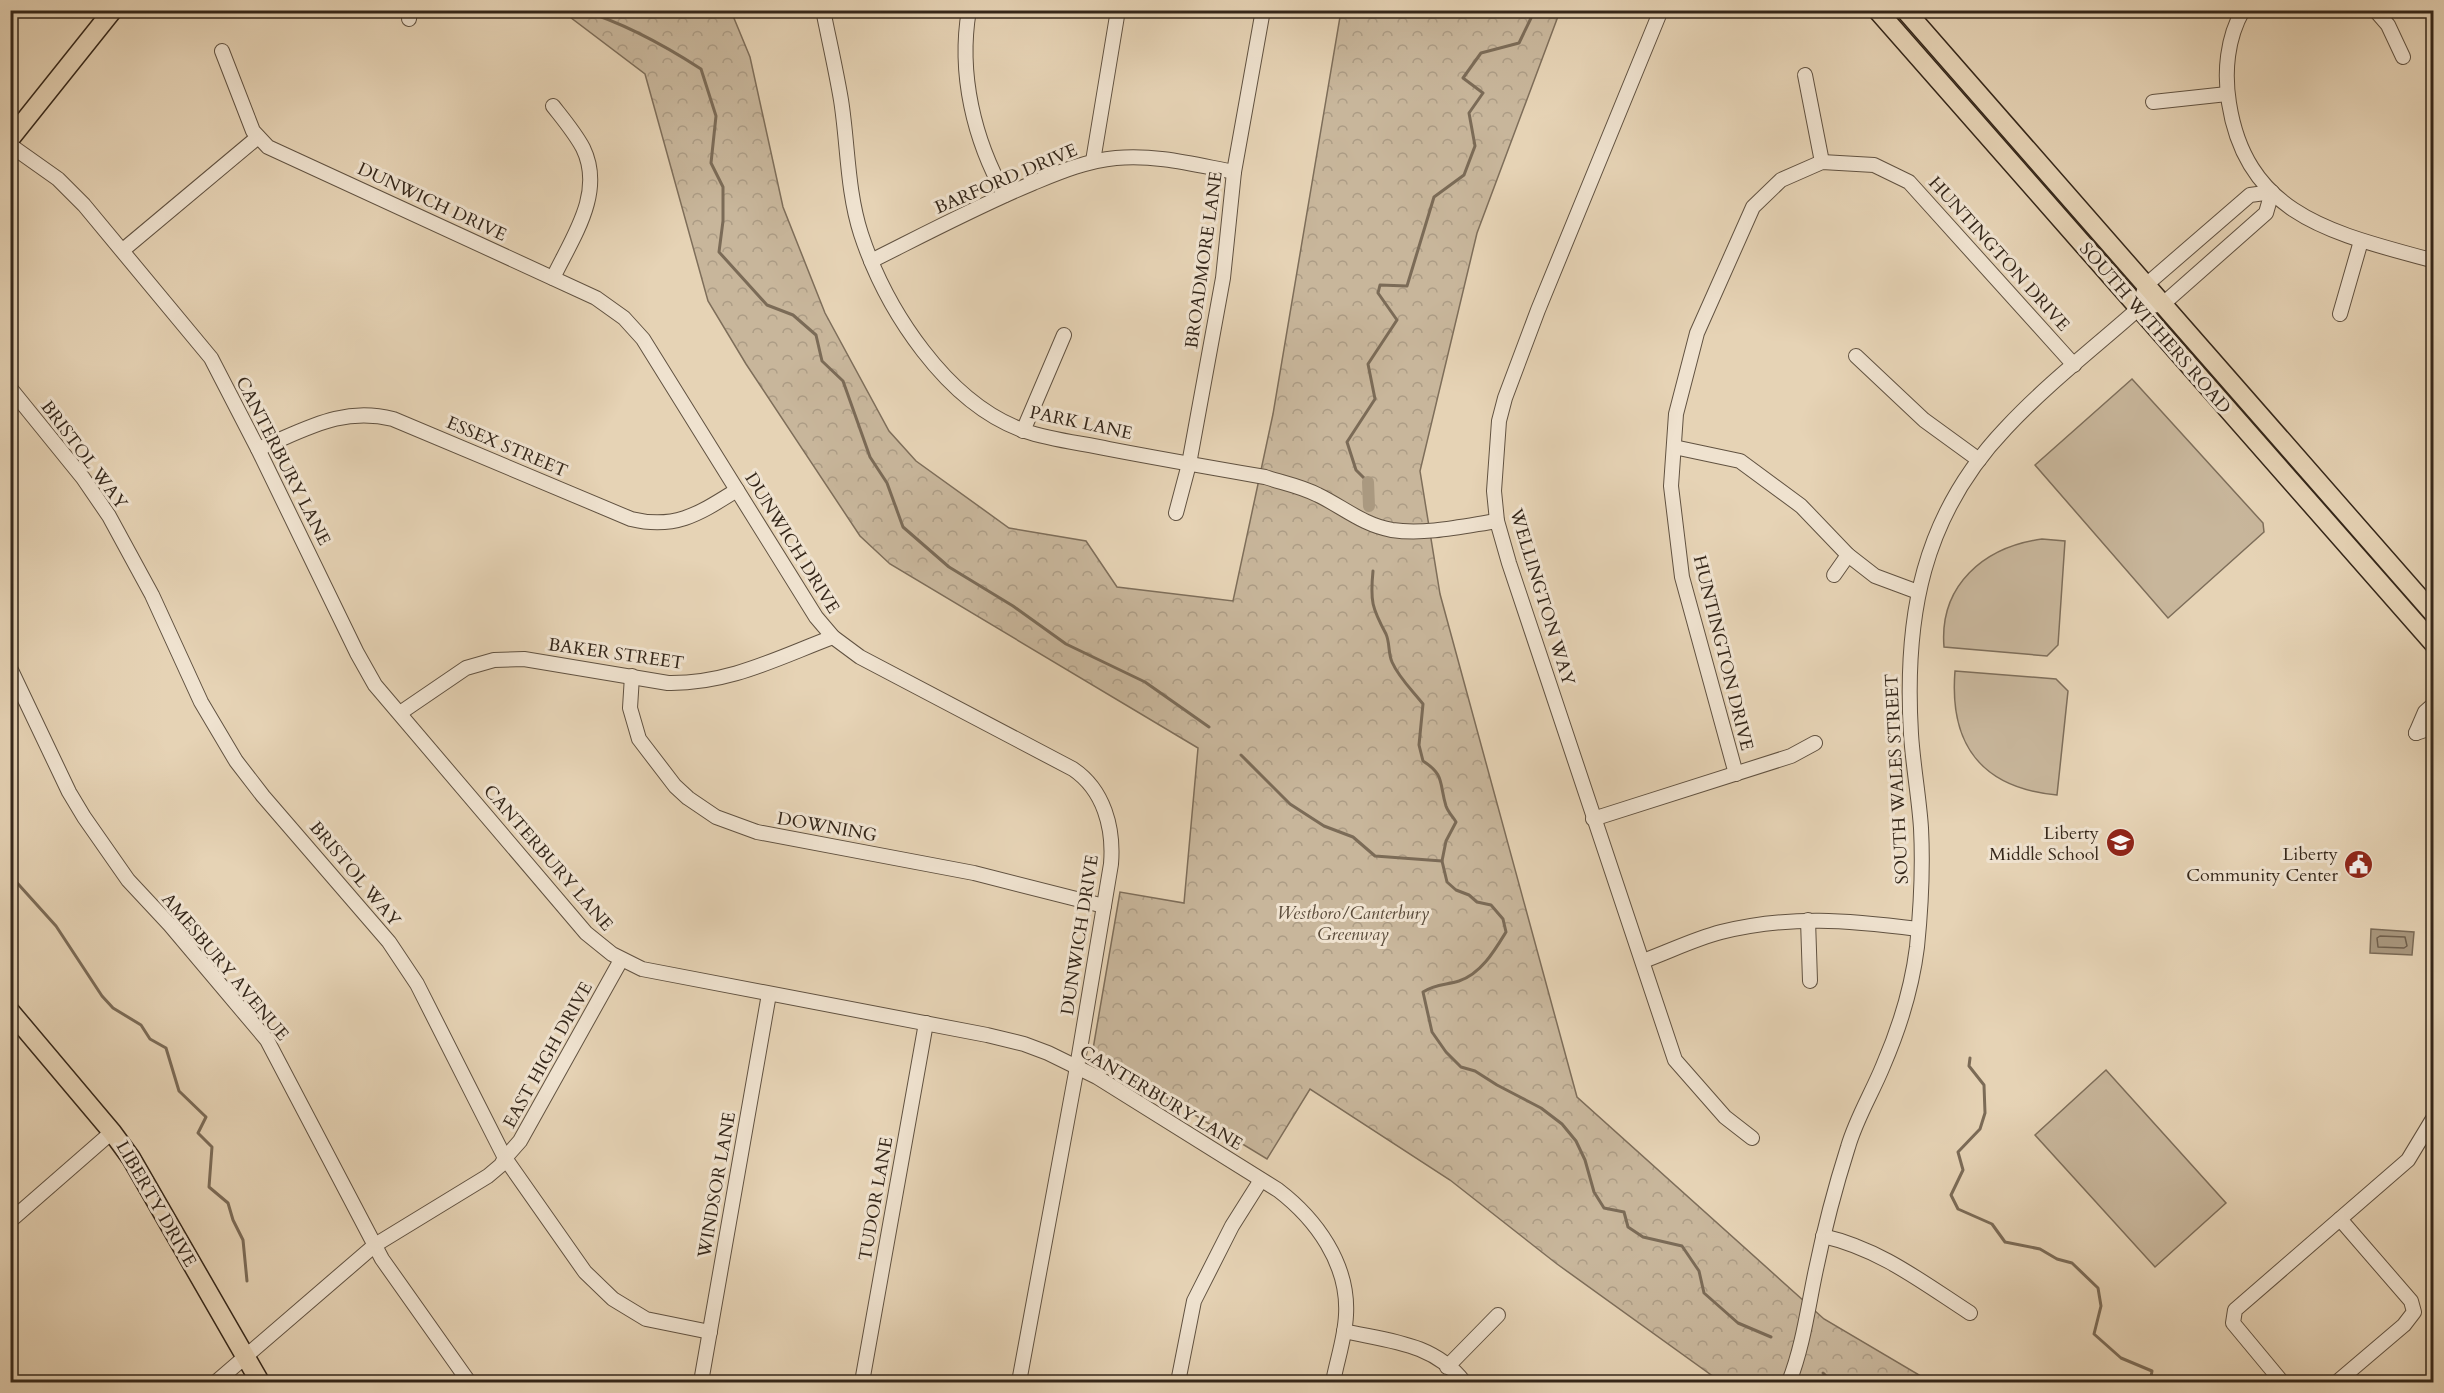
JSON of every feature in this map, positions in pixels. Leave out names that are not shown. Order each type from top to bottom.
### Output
[{"type":"main road","points":[[10,139],[113,10]]},
{"type":"main road","name":"SOUTH WITHERS ROAD","points":[[1877,10],[2433,644]]},
{"type":"main road","name":"SOUTH WITHERS ROAD","points":[[1905,10],[2433,614]]},
{"type":"main road","name":"LIBERTY DRIVE","points":[[10,1011],[112,1132],[148,1186],[260,1383]]},
{"type":"street","name":"PARK LANE","points":[[823,10],[841,100],[860,232],[871,261],[903,321],[924,351],[948,379],[976,405],[1000,420],[1041,436],[1265,477],[1302,488],[1333,503],[1354,517],[1392,530],[1423,531],[1497,521]]},
{"type":"street","points":[[969,10],[966,47],[970,97],[986,155],[1005,195]]},
{"type":"street","points":[[1093,161],[1118,10]]},
{"type":"street","name":"BROADMORE LANE","points":[[1176,513],[1189,464],[1223,278],[1234,172],[1263,10]]},
{"type":"street","name":"WELLINGTON WAY","points":[[1661,10],[1538,310],[1505,398],[1499,421],[1494,491],[1497,521],[1509,563],[1675,1060],[1725,1117],[1752,1138]]},
{"type":"street","points":[[2243,10],[2232,36],[2228,58],[2227,94],[2231,116],[2244,153],[2272,192],[2305,219],[2326,229],[2433,261]]},
{"type":"street","points":[[2375,10],[2388,25],[2403,57]]},
{"type":"street","points":[[123,250],[258,137],[222,51]]},
{"type":"street","points":[[1805,75],[1822,162]]},
{"type":"street","points":[[2153,102],[2227,94]]},
{"type":"street","points":[[553,278],[587,207],[591,178],[584,151],[554,106]]},
{"type":"street","name":"DUNWICH DRIVE","points":[[258,137],[275,151],[596,298],[614,309],[634,328],[816,617],[833,637],[860,657],[1085,777],[1101,801],[1111,837],[1112,864],[1019,1383]]},
{"type":"street","name":"CANTERBURY LANE","points":[[10,145],[58,179],[84,205],[211,358],[258,449],[365,670],[381,693],[586,933],[621,960],[663,975],[926,1023],[1024,1044],[1097,1077],[1293,1202],[1318,1229],[1329,1244],[1342,1282],[1346,1312],[1334,1383]]},
{"type":"street","name":"BARFORD DRIVE","points":[[871,261],[1005,195],[1075,166],[1093,161],[1136,157],[1234,172]]},
{"type":"street","name":"HUNTINGTON DRIVE","points":[[1736,774],[1682,577],[1671,486],[1676,414],[1697,333],[1753,207],[1781,180],[1822,162],[1874,165],[1909,182],[2074,365]]},
{"type":"street","points":[[2138,309],[2146,285],[2250,195],[2272,192]]},
{"type":"street","points":[[2163,304],[2266,213],[2272,192]]},
{"type":"street","points":[[2340,314],[2361,241]]},
{"type":"street","name":"SOUTH WALES STREET","points":[[1789,1383],[1800,1347],[1823,1236],[1849,1143],[1900,1022],[1916,950],[1922,872],[1921,828],[1911,736],[1909,649],[1918,592],[1928,557],[1954,497],[1979,460],[2006,428],[2138,309],[2163,304]]},
{"type":"street","points":[[1023,430],[1064,335]]},
{"type":"street","points":[[1856,356],[1924,420],[1979,460]]},
{"type":"street","name":"BRISTOL WAY","points":[[10,388],[83,478],[109,516],[152,595],[201,702],[236,761],[263,796],[389,942],[404,963],[426,999],[505,1158],[567,1248],[598,1287],[629,1311],[646,1319],[710,1332]]},
{"type":"street","name":"ESSEX STREET","points":[[258,449],[329,420],[361,413],[393,419],[645,523],[668,523],[690,518],[737,490]]},
{"type":"street","points":[[1674,447],[1740,460],[1801,506],[1848,555],[1875,576],[1918,592]]},
{"type":"street","points":[[1834,575],[1848,555]]},
{"type":"street","name":"BAKER STREET","points":[[400,713],[466,668],[494,660],[524,659],[669,683],[693,683],[717,680],[833,637]]},
{"type":"street","name":"AMESBURY AVENUE","points":[[10,668],[69,792],[105,849],[128,880],[170,925],[267,1040],[375,1245],[469,1383]]},
{"type":"street","name":"DOWNING","points":[[632,676],[630,708],[639,739],[675,786],[717,817],[757,832],[974,873],[1104,906]]},
{"type":"street","points":[[2433,704],[2425,712],[2416,733],[2433,727]]},
{"type":"street","points":[[1593,819],[1791,756],[1815,743]]},
{"type":"street","points":[[1808,920],[1810,981]]},
{"type":"street","points":[[1643,961],[1719,933],[1767,923],[1808,920],[1918,929]]},
{"type":"street","name":"EAST HIGH DRIVE","points":[[216,1383],[375,1245],[501,1166],[505,1158],[520,1142],[621,960]]},
{"type":"street","name":"WINDSOR LANE","points":[[701,1383],[770,994]]},
{"type":"street","name":"TUDOR LANE","points":[[862,1383],[926,1023]]},
{"type":"street","points":[[2282,1383],[2233,1323],[2235,1310],[2408,1160],[2433,1117]]},
{"type":"street","points":[[10,1221],[112,1132]]},
{"type":"street","points":[[1178,1383],[1194,1301],[1232,1226],[1261,1180]]},
{"type":"street","points":[[2337,1383],[2404,1324],[2414,1312],[2412,1301],[2340,1219]]},
{"type":"street","points":[[1823,1236],[1852,1243],[1884,1257],[1970,1313]]},
{"type":"street","points":[[1447,1367],[1498,1315]]},
{"type":"street","points":[[1344,1331],[1405,1342],[1429,1353],[1464,1383]]},
{"type":"green space","name":"Westboro/Canterbury Greenway","points":[[562,11],[731,11],[750,57],[783,207],[825,313],[889,431],[916,461],[1009,528],[1086,541],[1117,587],[1233,601],[1273,414],[1341,11],[1560,11],[1477,233],[1420,471],[1440,594],[1577,1097],[1824,1319],[1931,1382],[1721,1382],[1557,1264],[1450,1180],[1310,1089],[1267,1159],[1099,1057],[1093,1049],[1120,892],[1184,903],[1198,748],[890,564],[860,536],[746,364],[708,301],[645,74]]},
{"type":"green space","points":[[2132,379],[2263,523],[2264,532],[2168,618],[2035,465]]},
{"type":"green space","points":[[2042,539],[2065,541],[2058,645],[2047,656],[1944,647],[1944,625],[1949,605],[1969,573],[1984,560],[2002,551],[2021,543]]},
{"type":"green space","points":[[1955,671],[2056,679],[2068,691],[2057,795],[2031,791],[2009,783],[1990,772],[1976,758],[1965,741],[1958,721]]},
{"type":"green space","points":[[2106,1070],[2226,1203],[2155,1267],[2035,1135]]},
{"type":"water","points":[[2371,929],[2414,932],[2412,955],[2370,953]]},
{"type":"waterway","points":[[581,10],[643,35],[701,69],[716,116],[711,163],[723,187],[723,221],[719,252],[767,305],[793,315],[816,335],[822,361],[843,381],[870,457],[887,483],[903,527],[949,567],[1013,606],[1066,644],[1145,682],[1209,727]]},
{"type":"waterway","points":[[1368,482],[1356,470],[1347,442],[1375,399],[1368,364],[1397,320],[1378,293],[1380,285],[1407,286],[1434,197],[1464,175],[1475,146],[1469,113],[1483,93],[1463,78],[1481,53],[1519,43],[1532,16],[1531,10]]},
{"type":"waterway","points":[[1368,482],[1369,506]]},
{"type":"waterway","points":[[1373,571],[1373,604],[1387,637],[1392,662],[1402,679],[1423,704],[1419,745],[1423,761],[1438,775],[1446,806],[1456,822],[1446,841],[1442,861],[1447,882],[1477,902],[1491,905],[1503,919],[1506,932],[1487,961],[1474,973],[1459,981],[1436,986],[1423,992],[1432,1032],[1446,1052],[1461,1067],[1475,1071],[1541,1108],[1562,1124],[1576,1141],[1585,1160],[1594,1192],[1604,1208],[1624,1212],[1628,1227],[1643,1237],[1682,1246],[1699,1271],[1704,1293],[1738,1323],[1771,1337]]},
{"type":"waterway","points":[[1241,755],[1290,804],[1324,826],[1353,837],[1375,856],[1442,861]]},
{"type":"waterway","points":[[10,875],[56,926],[102,996],[113,1008],[141,1025],[150,1039],[166,1048],[179,1091],[206,1117],[198,1133],[212,1147],[209,1187],[228,1203],[243,1240],[247,1281]]},
{"type":"waterway","points":[[1970,1058],[1969,1066],[1984,1085],[1985,1113],[1980,1129],[1958,1152],[1963,1170],[1951,1195],[1958,1209],[1992,1224],[2005,1242],[2040,1249],[2057,1259],[2072,1263],[2098,1288],[2101,1306],[2094,1334],[2121,1358],[2152,1371],[2150,1382]]},
{"type":"waterway","points":[[1823,1373],[1832,1382]]},
{"type":"place","name":"Liberty Middle School","points":[[2120,843]]},
{"type":"place","name":"Liberty Community Center","points":[[2359,864]]}]
